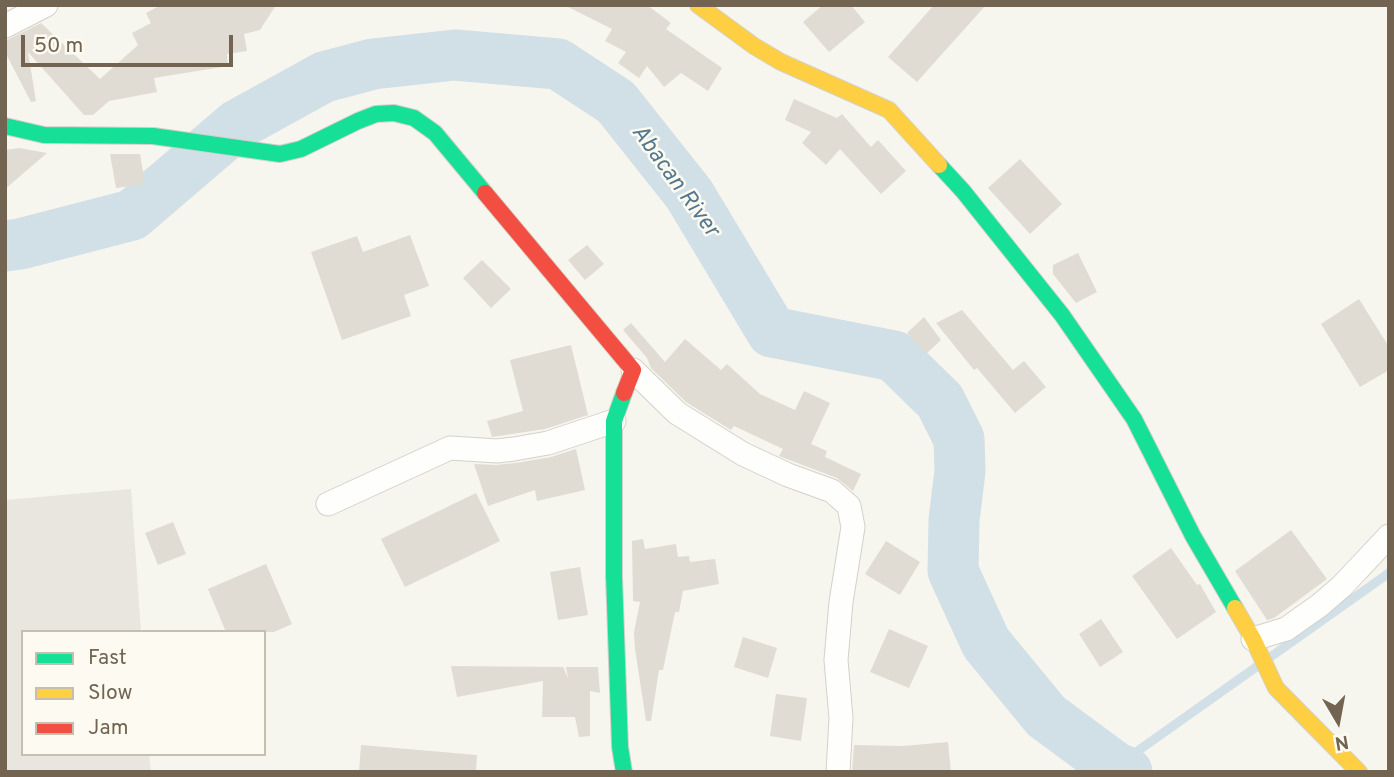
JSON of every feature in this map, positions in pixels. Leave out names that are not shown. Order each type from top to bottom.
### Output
[{"type":"street","points":[[5,26],[46,5]]},
{"type":"street","points":[[698,5],[781,62],[889,110],[963,191],[1062,315],[1134,419],[1193,536],[1276,688],[1359,772]]},
{"type":"street","points":[[5,126],[44,135],[173,138],[280,154],[298,152],[359,118],[393,112],[422,121],[435,133],[633,370],[677,414],[743,454],[788,475],[832,491],[849,506],[853,527],[835,660],[841,718],[838,772]]},
{"type":"street","points":[[624,772],[620,747],[614,576],[614,421],[633,370]]},
{"type":"street","points":[[328,504],[450,448],[497,451],[514,449],[548,443],[614,421]]},
{"type":"street","points":[[1256,647],[1320,605],[1342,586],[1389,536]]},
{"type":"shaded area","points":[[131,489],[141,630],[21,630],[21,756],[149,756],[151,772],[5,772],[5,500]]},
{"type":"building","points":[[161,5],[276,5],[260,30],[244,34],[247,51],[227,54],[228,66],[154,78],[157,92],[109,101],[93,115],[84,115],[28,52],[36,101],[31,102],[5,52],[5,41],[41,23],[100,79],[138,45],[132,33],[151,23],[146,13]]},
{"type":"building","points":[[564,5],[647,5],[671,23],[666,29],[722,68],[708,91],[681,73],[664,87],[647,66],[639,78],[618,63],[626,52],[605,41],[612,29]]},
{"type":"building","points":[[823,5],[851,5],[865,22],[829,52],[803,22]]},
{"type":"building","points":[[934,5],[986,5],[917,82],[888,57]]},
{"type":"building","points":[[794,99],[837,118],[842,114],[871,147],[878,140],[906,171],[881,194],[840,149],[826,165],[802,143],[811,132],[785,120]]},
{"type":"building","points":[[19,148],[47,153],[5,189],[5,150]]},
{"type":"building","points":[[110,154],[140,154],[145,184],[116,188]]},
{"type":"building","points":[[1020,159],[1062,204],[1030,234],[988,188]]},
{"type":"building","points":[[410,235],[429,286],[404,295],[411,316],[342,340],[311,252],[357,236],[363,252]]},
{"type":"building","points":[[587,245],[604,264],[585,280],[568,260]]},
{"type":"building","points":[[1078,253],[1097,292],[1076,303],[1053,274],[1053,265]]},
{"type":"building","points":[[482,260],[511,289],[491,308],[463,278]]},
{"type":"building","points":[[1359,299],[1389,347],[1389,370],[1360,387],[1321,324]]},
{"type":"building","points":[[962,310],[1013,370],[1024,361],[1046,387],[1015,413],[977,368],[974,370],[936,323]]},
{"type":"building","points":[[924,317],[941,340],[926,354],[907,333]]},
{"type":"building","points":[[631,323],[665,362],[685,339],[721,370],[727,364],[760,394],[795,410],[804,391],[830,403],[811,444],[827,451],[825,457],[861,474],[853,491],[837,478],[779,456],[783,449],[734,426],[731,430],[686,402],[651,368],[647,358],[623,330]]},
{"type":"building","points":[[571,345],[588,415],[545,429],[492,437],[487,421],[523,411],[510,360]]},
{"type":"building","points":[[576,449],[585,490],[537,501],[535,490],[488,506],[474,464],[516,463],[551,457]]},
{"type":"building","points":[[476,493],[500,541],[405,587],[381,539]]},
{"type":"building","points":[[173,522],[186,554],[158,565],[145,533]]},
{"type":"building","points":[[1291,530],[1327,579],[1274,618],[1267,620],[1235,571]]},
{"type":"building","points":[[643,539],[645,549],[676,544],[678,557],[689,556],[690,562],[715,559],[719,584],[683,591],[679,612],[675,612],[663,670],[659,670],[651,721],[646,721],[634,632],[640,602],[633,601],[632,541]]},
{"type":"building","points":[[886,541],[920,562],[900,595],[865,574]]},
{"type":"building","points":[[1171,548],[1197,585],[1200,584],[1216,612],[1177,639],[1132,576]]},
{"type":"building","points":[[266,564],[292,624],[274,632],[225,630],[208,589]]},
{"type":"building","points":[[580,567],[588,615],[558,620],[550,572]]},
{"type":"building","points":[[1101,619],[1123,652],[1100,667],[1079,634]]},
{"type":"building","points":[[889,629],[928,646],[909,688],[870,672]]},
{"type":"building","points":[[743,637],[777,648],[768,678],[734,667]]},
{"type":"building","points":[[451,666],[563,667],[568,678],[566,667],[598,667],[600,693],[590,691],[590,736],[579,737],[575,717],[542,717],[543,681],[457,697]]},
{"type":"building","points":[[776,694],[807,698],[801,741],[770,736]]},
{"type":"building","points":[[948,742],[951,772],[852,772],[854,745],[903,746]]},
{"type":"building","points":[[361,745],[477,755],[476,772],[359,772]]},
{"type":"waterway","name":"Abacan River","points":[[5,246],[132,215],[237,125],[324,77],[373,64],[455,55],[558,64],[616,102],[689,194],[772,332],[894,356],[940,401],[959,439],[960,471],[954,520],[953,571],[986,643],[1046,716],[1115,767],[1127,772]]},
{"type":"waterway","points":[[1115,767],[1389,573]]},
{"type":"traffic: fast","points":[[5,126],[44,135],[153,136],[280,154],[301,149],[376,114],[394,113],[414,118],[435,133],[485,193]]},
{"type":"traffic: fast","points":[[939,165],[1062,315],[1134,419],[1193,536],[1235,608]]},
{"type":"traffic: fast","points":[[624,393],[614,421],[614,576],[620,747],[624,772]]},
{"type":"traffic: slow","points":[[698,5],[781,62],[889,110],[939,165]]},
{"type":"traffic: slow","points":[[1235,608],[1276,688],[1359,772]]},
{"type":"traffic: jam","points":[[485,193],[633,370],[624,393]]}]
